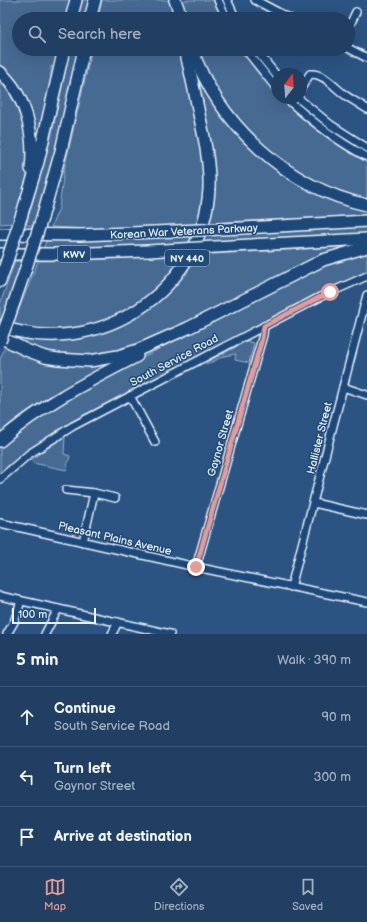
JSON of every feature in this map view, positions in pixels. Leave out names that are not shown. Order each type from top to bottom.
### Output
[{"type":"highway","points":[[73,12],[76,0]]},
{"type":"highway","points":[[92,12],[95,0]]},
{"type":"highway","points":[[174,0],[177,12]]},
{"type":"highway","points":[[174,0],[179,12]]},
{"type":"highway","points":[[26,198],[31,188],[38,162],[62,56]]},
{"type":"highway","points":[[0,341],[42,218],[62,144],[82,56]]},
{"type":"highway","name":"NY 440","points":[[0,326],[27,333],[54,335],[79,333],[104,326],[131,314],[147,304],[167,286],[184,264],[197,239],[203,222],[208,197],[209,179],[205,139],[187,56]]},
{"type":"highway","points":[[195,56],[204,77],[219,101],[236,123],[257,146],[280,165],[313,185],[345,199],[367,205]]},
{"type":"highway","points":[[0,72],[15,90],[23,107],[29,129],[32,156],[26,198],[0,281]]},
{"type":"highway","name":"Korean War Veterans Parkway","points":[[0,234],[62,235],[155,232],[367,221]]},
{"type":"highway","points":[[0,229],[62,235]]},
{"type":"highway","name":"Korean War Veterans Parkway","points":[[0,254],[62,254],[148,251],[367,239]]},
{"type":"highway","points":[[0,338],[45,357],[71,361],[90,361],[112,358],[132,352],[188,328],[314,264],[331,257],[367,247]]},
{"type":"highway","points":[[0,441],[57,399],[188,328]]},
{"type":"street","points":[[218,0],[224,12]]},
{"type":"street","points":[[227,0],[233,12]]},
{"type":"street","points":[[254,0],[277,12]]},
{"type":"street","points":[[355,52],[367,58]]},
{"type":"street","points":[[251,56],[271,82]]},
{"type":"street","points":[[261,56],[271,69]]},
{"type":"street","points":[[307,79],[310,74],[316,73],[324,77],[345,95],[367,109]]},
{"type":"street","points":[[292,104],[325,131],[367,157]]},
{"type":"street","points":[[305,104],[331,125],[367,148]]},
{"type":"street","name":"South Service Road","points":[[0,479],[51,439],[73,426],[330,292],[367,276]]},
{"type":"street","name":"Hallister Street","points":[[291,587],[367,295]]},
{"type":"street","name":"Gaynor Street","points":[[196,567],[262,339],[264,326]]},
{"type":"street","points":[[343,387],[367,395]]},
{"type":"street","points":[[130,396],[155,442]]},
{"type":"street","points":[[66,490],[94,493],[115,498]]},
{"type":"street","points":[[82,542],[94,493]]},
{"type":"street","points":[[314,503],[367,515]]},
{"type":"street","name":"Pleasant Plains Avenue","points":[[0,523],[196,567],[367,602]]},
{"type":"street","points":[[0,596],[170,634]]},
{"type":"street","points":[[7,634],[14,622],[21,601]]},
{"type":"street","points":[[45,634],[58,609]]},
{"type":"street","points":[[112,634],[118,622]]},
{"type":"shaded area","points":[[0,0],[70,0],[67,12],[12,12],[12,56],[57,56],[53,75],[51,66],[51,79],[37,148],[34,137],[0,69]]},
{"type":"shaded area","points":[[81,0],[90,0],[87,12],[78,12]]},
{"type":"shaded area","points":[[102,0],[171,0],[174,12],[99,12]]},
{"type":"shaded area","points":[[181,0],[215,0],[221,12],[184,12]]},
{"type":"shaded area","points":[[69,56],[77,56],[57,143],[35,226],[26,225],[51,138]]},
{"type":"shaded area","points":[[90,56],[182,56],[206,169],[199,224],[92,229],[51,227],[59,208],[64,170]]},
{"type":"shaded area","points":[[199,56],[247,56],[271,86],[271,104],[289,104],[323,132],[367,160],[367,201],[324,188],[261,147],[224,105]]},
{"type":"shaded area","points":[[190,57],[260,152],[367,208],[367,215],[207,223],[209,213]]},
{"type":"shaded area","points":[[0,77],[12,93],[24,123],[29,162],[27,177],[14,223],[0,224]]},
{"type":"shaded area","points":[[367,226],[367,235],[199,243],[203,235]]},
{"type":"shaded area","points":[[195,235],[192,244],[42,252],[47,239]]},
{"type":"shaded area","points":[[359,246],[137,348],[94,358],[38,352],[15,339],[20,337],[95,333],[182,273],[186,275],[195,255]]},
{"type":"shaded area","points":[[367,252],[367,272],[327,289],[78,418],[36,445],[0,473],[0,447],[34,419],[105,377],[314,268]]},
{"type":"shaded area","points":[[186,255],[151,297],[110,321],[64,332],[12,327],[38,261]]},
{"type":"shaded area","points":[[15,261],[24,261],[2,323],[0,323],[0,304]]},
{"type":"shaded area","points":[[249,340],[249,342],[254,343],[249,363],[235,360],[236,354],[224,356],[206,365],[207,362]]},
{"type":"shaded area","points":[[6,344],[29,355],[127,357],[0,437],[0,359]]},
{"type":"shaded area","points":[[65,436],[64,454],[70,456],[66,470],[33,463],[31,460]]},
{"type":"route","points":[[196,567],[262,339],[264,326],[330,292]]}]
